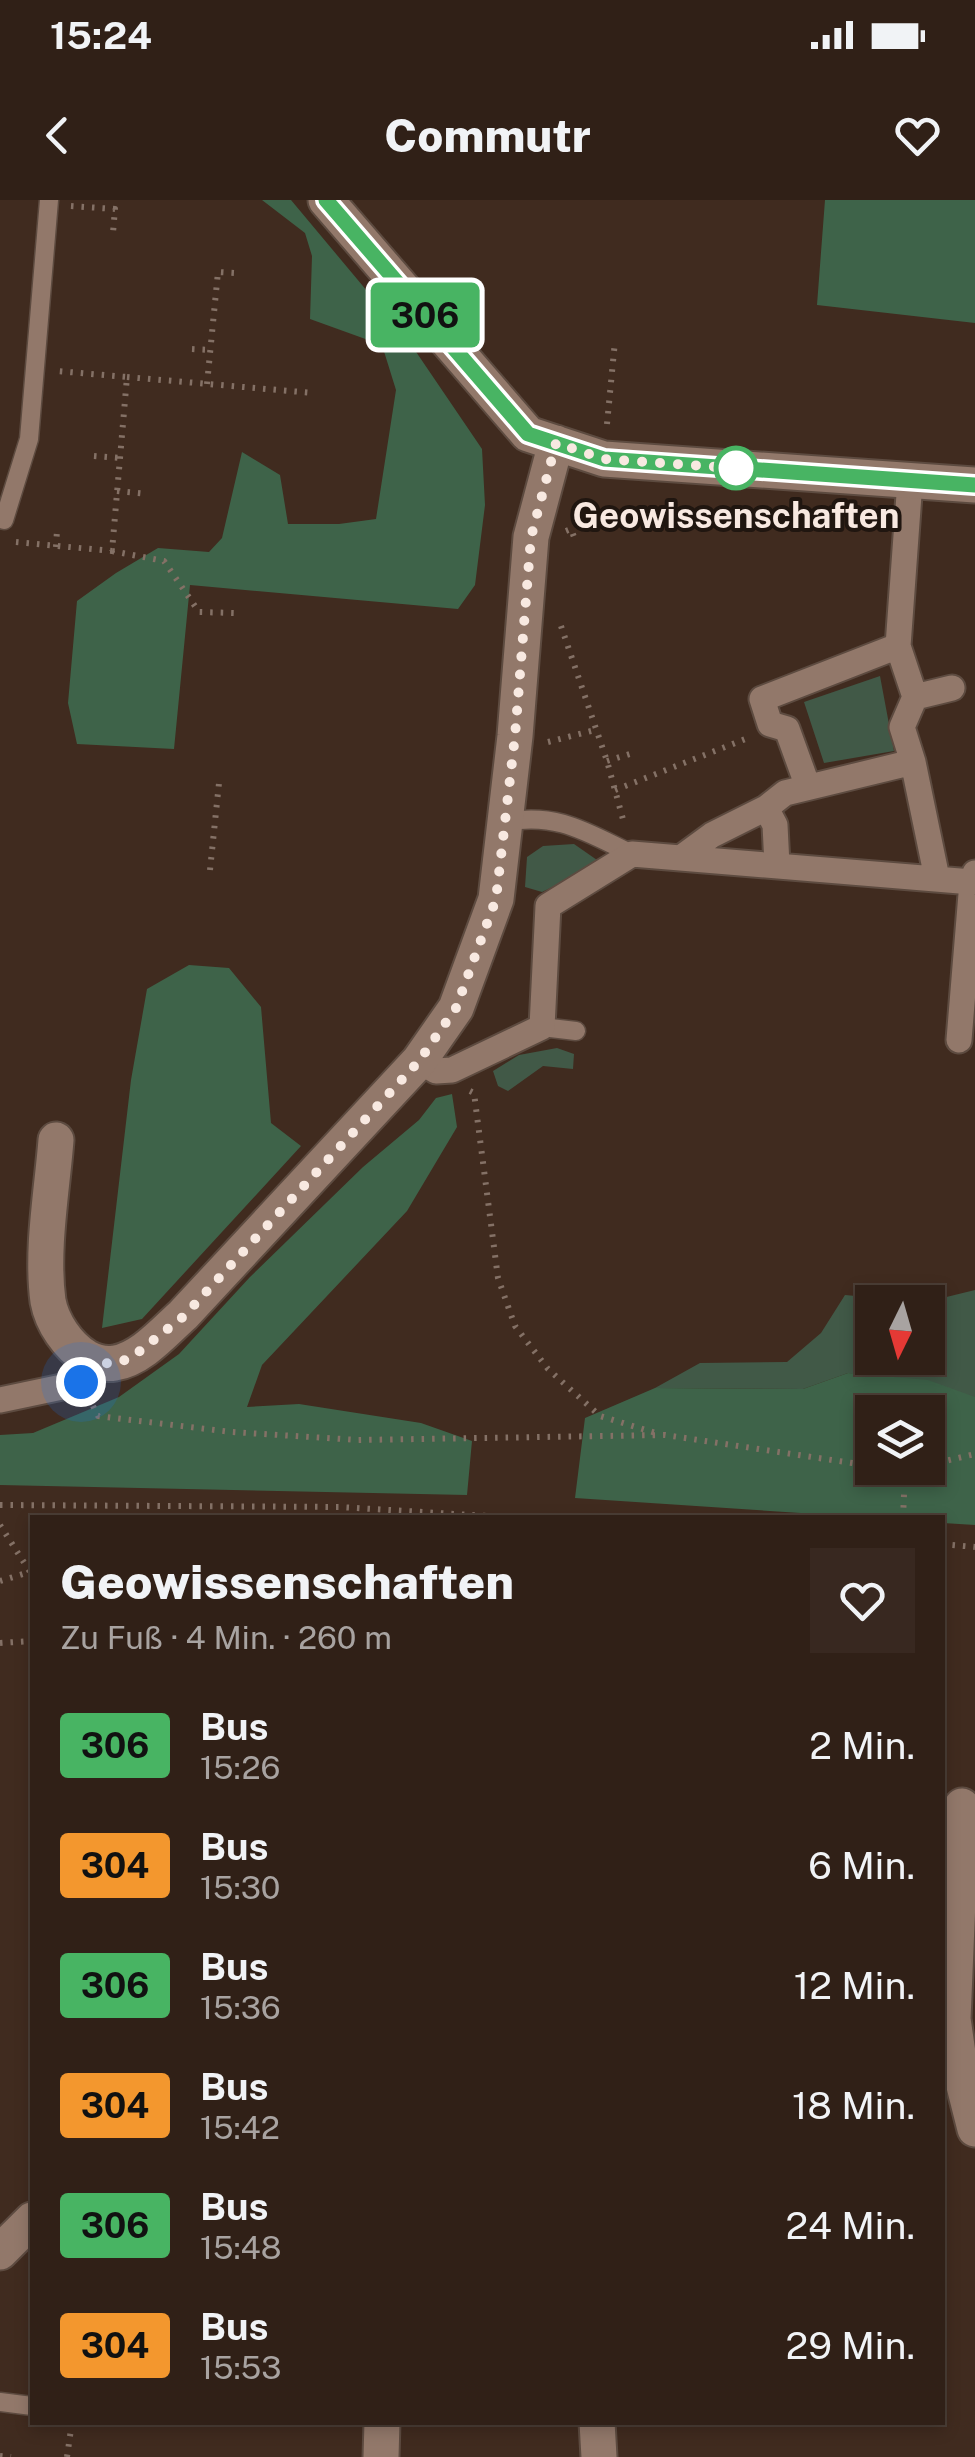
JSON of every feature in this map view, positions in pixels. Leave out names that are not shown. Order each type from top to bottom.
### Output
[{"type":"street","points":[[326,200],[528,434],[604,459],[975,486]]},
{"type":"street","points":[[0,1400],[131,1358],[184,1316],[419,1061],[456,1008],[496,899],[514,751],[531,537],[556,443]]},
{"type":"street","points":[[910,481],[898,646],[916,697],[902,727],[914,762],[937,878]]},
{"type":"street","points":[[808,787],[787,729],[759,731],[758,693],[898,646]]},
{"type":"street","points":[[916,697],[952,688]]},
{"type":"street","points":[[682,858],[712,834],[766,808],[785,792],[914,762]]},
{"type":"street","points":[[766,808],[775,824],[778,865]]},
{"type":"street","points":[[419,1061],[436,1071],[452,1070],[542,1027],[548,906],[632,854],[937,878],[973,891],[959,1040]]},
{"type":"street","points":[[56,1140],[48,1303],[61,1333],[88,1372]]},
{"type":"street","points":[[960,1806],[953,2019],[975,2129]]},
{"type":"street","points":[[0,2252],[30,2222]]},
{"type":"street","points":[[381,2457],[382,2425]]},
{"type":"street","points":[[597,2425],[599,2457]]},
{"type":"lane","points":[[4,520],[29,439],[50,202]]},
{"type":"lane","points":[[505,822],[531,817],[563,821],[632,854]]},
{"type":"lane","points":[[542,1027],[576,1031]]},
{"type":"lane","points":[[0,2402],[30,2406]]},
{"type":"path","points":[[50,202],[116,209],[113,233]]},
{"type":"path","points":[[207,384],[218,272],[234,273]]},
{"type":"path","points":[[604,459],[615,341]]},
{"type":"path","points":[[192,349],[210,350]]},
{"type":"path","points":[[36,369],[313,393]]},
{"type":"path","points":[[112,552],[127,377]]},
{"type":"path","points":[[94,456],[120,458]]},
{"type":"path","points":[[117,491],[147,494]]},
{"type":"path","points":[[56,546],[57,530]]},
{"type":"path","points":[[0,540],[164,561],[198,612],[234,613]]},
{"type":"path","points":[[559,622],[607,761],[632,854]]},
{"type":"path","points":[[514,751],[595,730]]},
{"type":"path","points":[[615,790],[759,731]]},
{"type":"path","points":[[607,761],[636,752]]},
{"type":"path","points":[[210,870],[219,783]]},
{"type":"path","points":[[476,1113],[498,1278],[514,1326],[548,1368],[600,1416],[665,1435],[855,1463]]},
{"type":"path","points":[[88,1372],[98,1416],[232,1432],[358,1440],[665,1435]]},
{"type":"path","points":[[945,1461],[975,1454]]},
{"type":"path","points":[[903,1515],[904,1485]]},
{"type":"path","points":[[0,1505],[340,1507],[472,1515]]},
{"type":"path","points":[[0,1525],[30,1571]]},
{"type":"path","points":[[945,1544],[975,1547]]},
{"type":"path","points":[[0,1581],[30,1573]]},
{"type":"path","points":[[0,1643],[30,1641]]},
{"type":"path","points":[[68,2457],[72,2425]]},
{"type":"path","points":[[0,2456],[11,2457]]},
{"type":"green space","points":[[262,200],[291,200],[408,340],[482,449],[485,505],[475,585],[458,609],[190,585],[174,749],[77,744],[68,703],[77,601],[158,548],[209,552],[222,538],[242,452],[280,475],[288,524],[376,519],[396,390],[382,345],[310,319],[312,256],[305,233]]},
{"type":"green space","points":[[825,200],[975,200],[975,323],[817,305]]},
{"type":"green space","points":[[880,676],[894,751],[824,763],[804,702]]},
{"type":"green space","points":[[574,844],[597,860],[588,870],[542,892],[525,887],[527,857],[543,846]]},
{"type":"green space","points":[[189,965],[229,968],[261,1007],[271,1123],[301,1146],[142,1319],[102,1328],[131,1080],[147,989]]},
{"type":"green space","points":[[557,1048],[574,1054],[573,1069],[543,1066],[508,1091],[498,1086],[493,1071],[519,1055]]},
{"type":"green space","points":[[452,1094],[457,1127],[407,1211],[262,1365],[247,1407],[299,1404],[421,1423],[472,1441],[467,1495],[0,1485],[0,1435],[33,1433],[119,1397],[179,1354],[250,1277],[363,1167],[419,1120],[436,1098]]},
{"type":"green space","points":[[975,1290],[975,1398],[858,1375],[945,1375],[945,1297]]},
{"type":"green space","points":[[845,1295],[855,1296],[855,1374],[848,1373],[803,1389],[655,1388],[700,1363],[787,1362],[821,1333]]},
{"type":"green space","points":[[848,1373],[928,1380],[975,1397],[975,1525],[945,1523],[945,1515],[832,1515],[575,1498],[585,1418],[655,1388],[803,1389]]},
{"type":"bus line","name":"306","points":[[326,200],[528,434],[604,459],[975,485]]},
{"type":"place","name":"Geowissenschaften","points":[[736,468]]},
{"type":"route","points":[[81,1382],[96,1362],[113,1364],[131,1358],[184,1316],[419,1061],[456,1008],[496,899],[515,736],[531,537],[556,443],[604,459],[748,469],[736,468]]}]
